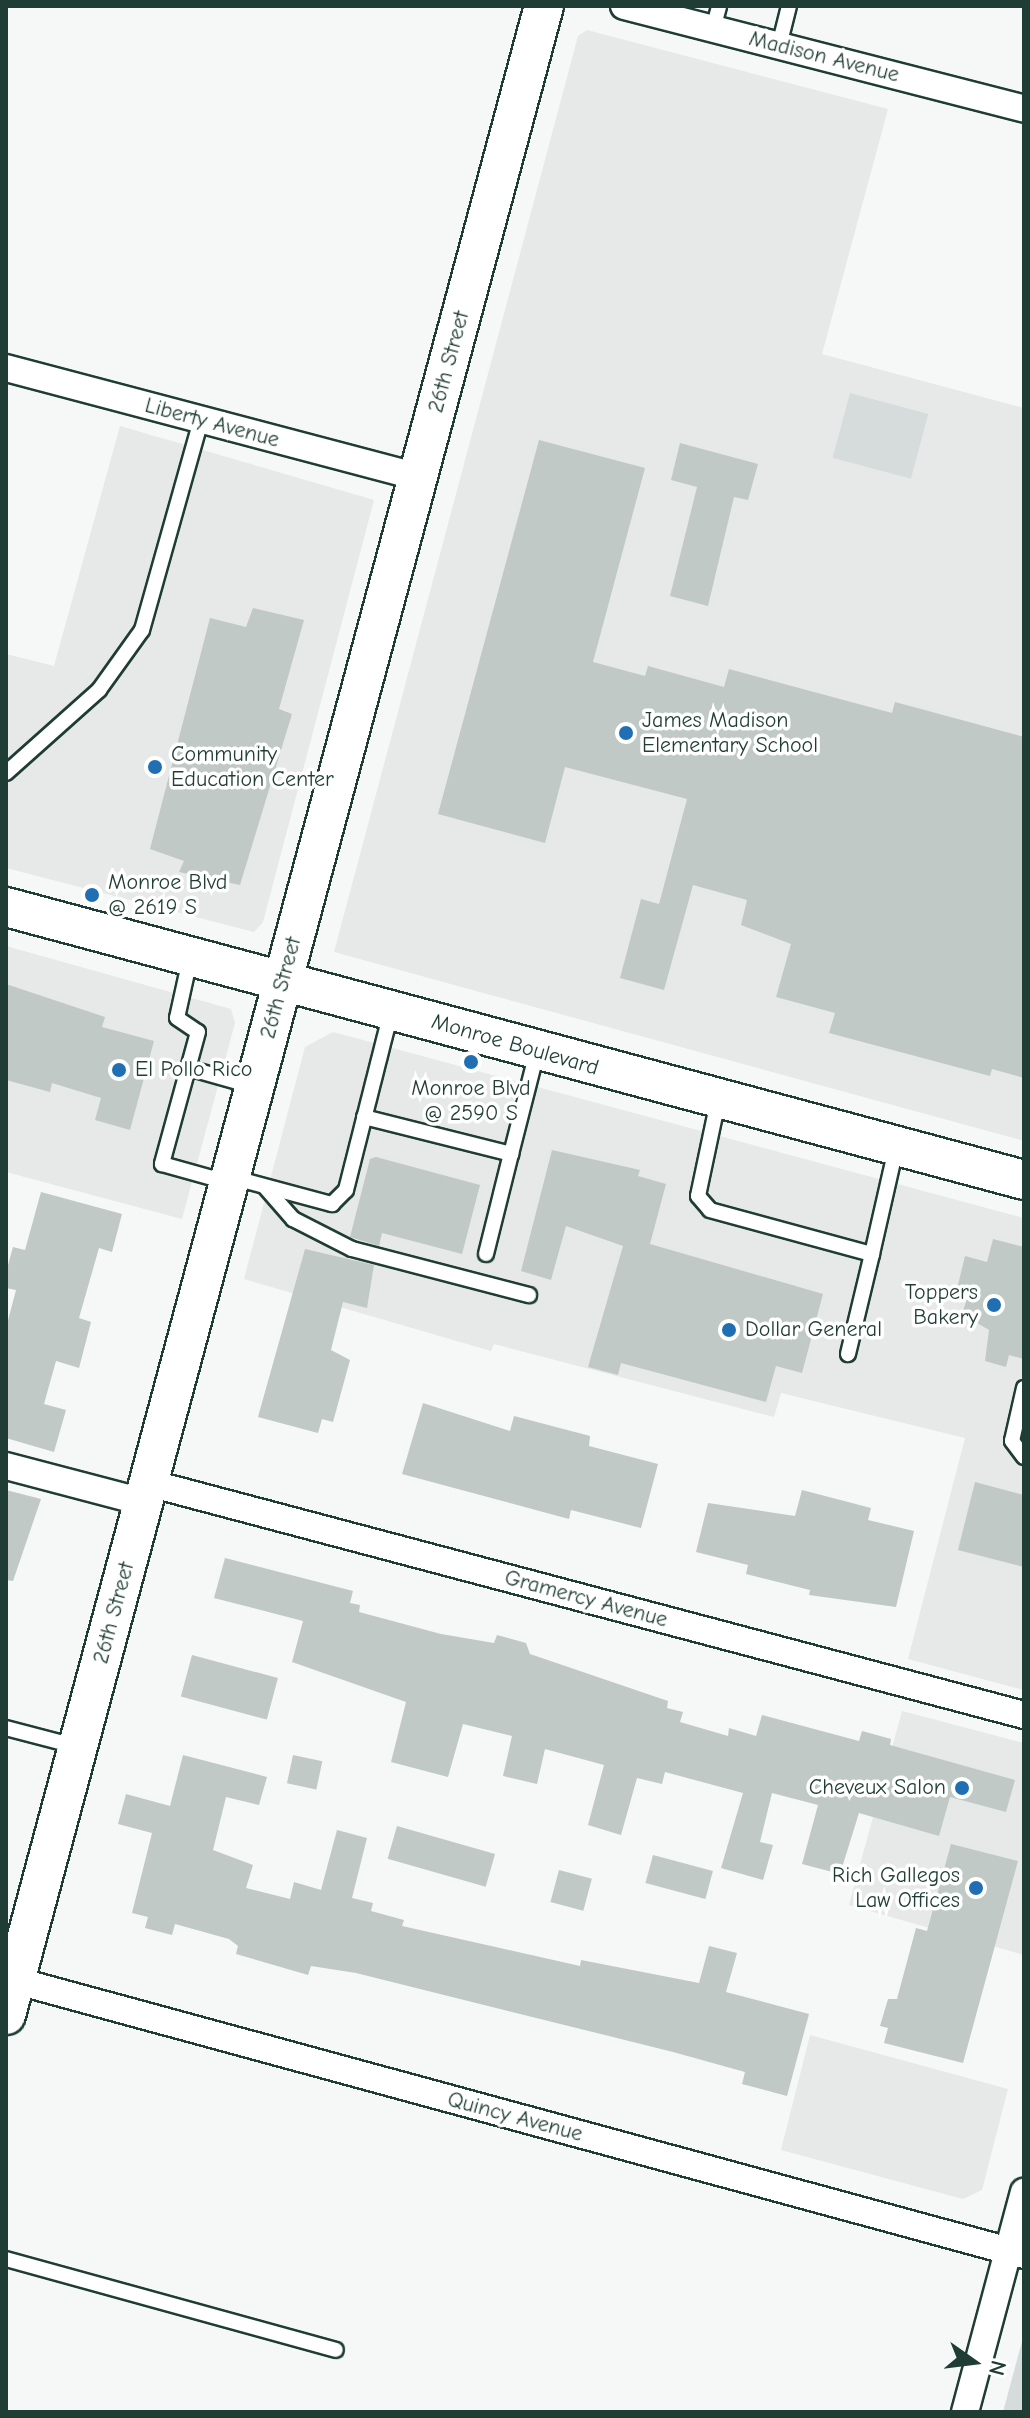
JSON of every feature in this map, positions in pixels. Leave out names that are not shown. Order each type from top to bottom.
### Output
[{"type":"street","name":"26th Street","points":[[9,1991],[146,1493],[242,1182],[255,1087],[544,6]]},
{"type":"street","name":"Madison Avenue","points":[[624,6],[716,17],[779,46],[1024,109]]},
{"type":"street","name":"Liberty Avenue","points":[[6,368],[418,477]]},
{"type":"street","name":"Monroe Boulevard","points":[[6,907],[284,979],[718,1101],[1024,1180]]},
{"type":"street","name":"Gramercy Avenue","points":[[6,1466],[146,1493],[1024,1715]]},
{"type":"street","name":"Quincy Avenue","points":[[9,1991],[1016,2253]]},
{"type":"street","points":[[965,2412],[1016,2253],[1024,2192]]},
{"type":"lane","points":[[779,46],[789,6]]},
{"type":"lane","points":[[6,773],[99,690],[142,630],[201,420]]},
{"type":"lane","points":[[191,954],[177,1018],[198,1032],[162,1164],[332,1204],[346,1190],[391,1010]]},
{"type":"lane","points":[[486,1254],[537,1052]]},
{"type":"lane","points":[[188,1068],[255,1087]]},
{"type":"lane","points":[[718,1101],[698,1196],[710,1210],[872,1254]]},
{"type":"lane","points":[[364,1117],[511,1154]]},
{"type":"lane","points":[[848,1354],[896,1147]]},
{"type":"lane","points":[[242,1182],[293,1219],[352,1249],[529,1295]]},
{"type":"lane","points":[[1024,1388],[1012,1441],[1024,1457]]},
{"type":"lane","points":[[6,1728],[78,1747]]},
{"type":"lane","points":[[6,2259],[336,2350]]},
{"type":"shaded area","points":[[587,30],[888,109],[822,354],[1024,408],[1024,1141],[334,952],[578,36]]},
{"type":"shaded area","points":[[850,393],[928,414],[911,479],[833,458]]},
{"type":"shaded area","name":"Community Education Center","points":[[120,426],[374,500],[263,922],[254,932],[6,868],[6,654],[54,666]]},
{"type":"shaded area","points":[[6,946],[231,1009],[235,1023],[182,1219],[6,1172]]},
{"type":"shaded area","points":[[333,1032],[1024,1218],[1024,1690],[908,1659],[965,1438],[781,1393],[774,1417],[494,1344],[491,1351],[244,1279],[305,1047]]},
{"type":"shaded area","points":[[902,1711],[1024,1743],[1024,1955],[849,1905]]},
{"type":"shaded area","points":[[810,2035],[1008,2089],[982,2190],[963,2199],[781,2150]]},
{"type":"shaded area","points":[[1024,2334],[1024,2412],[1003,2412]]},
{"type":"building","points":[[539,440],[645,468],[593,662],[645,676],[648,666],[724,687],[729,669],[892,713],[895,702],[1024,737],[1024,1078],[992,1069],[990,1076],[829,1033],[835,1013],[776,997],[791,944],[741,925],[747,900],[693,885],[664,990],[620,978],[641,899],[659,904],[687,799],[565,767],[545,843],[438,814]]},
{"type":"building","points":[[680,443],[758,464],[748,500],[734,497],[708,606],[670,596],[697,487],[671,480]]},
{"type":"building","name":"Community Education Center","points":[[253,608],[304,620],[279,709],[292,714],[240,885],[179,872],[184,861],[150,849],[210,618],[246,627]]},
{"type":"building","points":[[6,984],[105,1017],[102,1027],[154,1041],[130,1130],[95,1120],[101,1098],[52,1083],[50,1092],[6,1080]]},
{"type":"building","points":[[552,1150],[640,1170],[638,1176],[666,1184],[650,1244],[823,1294],[802,1373],[776,1366],[766,1402],[621,1363],[618,1375],[588,1367],[623,1246],[566,1226],[551,1280],[521,1271]]},
{"type":"building","points":[[376,1157],[480,1185],[462,1254],[382,1233],[379,1246],[350,1237],[370,1159]]},
{"type":"building","points":[[41,1192],[122,1214],[112,1252],[99,1248],[79,1318],[91,1322],[79,1368],[56,1361],[44,1404],[66,1410],[54,1452],[6,1438],[6,1328],[16,1290],[6,1288],[6,1272],[13,1247],[25,1250]]},
{"type":"building","name":"Toppers Bakery","points":[[993,1239],[1024,1247],[1024,1359],[1009,1355],[1006,1367],[985,1361],[989,1330],[962,1314],[968,1296],[956,1293],[965,1256],[987,1262]]},
{"type":"building","points":[[305,1249],[374,1265],[367,1308],[343,1302],[331,1350],[350,1360],[333,1422],[322,1419],[318,1433],[258,1417]]},
{"type":"building","points":[[423,1403],[510,1431],[514,1416],[590,1436],[589,1446],[658,1464],[641,1528],[571,1510],[569,1519],[402,1474]]},
{"type":"building","points":[[975,1482],[1024,1495],[1024,1567],[958,1550]]},
{"type":"building","points":[[6,1490],[41,1499],[13,1581],[6,1580]]},
{"type":"building","points":[[802,1490],[871,1508],[868,1520],[914,1531],[896,1607],[809,1595],[810,1590],[746,1574],[748,1565],[696,1552],[708,1503],[795,1516]]},
{"type":"building","points":[[225,1558],[353,1591],[350,1603],[360,1605],[359,1612],[441,1634],[494,1643],[497,1635],[526,1643],[530,1654],[668,1701],[667,1708],[683,1712],[680,1722],[728,1736],[729,1728],[756,1736],[762,1715],[859,1741],[862,1731],[891,1739],[890,1745],[1015,1780],[1006,1812],[950,1797],[939,1836],[859,1813],[840,1874],[802,1864],[818,1805],[772,1793],[760,1842],[773,1845],[763,1880],[721,1868],[743,1793],[665,1772],[662,1784],[637,1778],[621,1835],[588,1825],[604,1765],[545,1749],[537,1784],[503,1776],[512,1736],[463,1724],[448,1777],[391,1762],[406,1702],[292,1662],[303,1621],[214,1598]]},
{"type":"building","points":[[192,1655],[278,1678],[267,1720],[181,1697]]},
{"type":"building","points":[[183,1755],[267,1777],[259,1805],[226,1797],[213,1850],[253,1865],[246,1888],[290,1899],[294,1882],[321,1890],[337,1830],[367,1838],[352,1898],[373,1903],[371,1911],[404,1920],[402,1926],[580,1966],[581,1960],[699,1983],[709,1946],[737,1953],[726,1992],[809,2014],[787,2096],[742,2084],[745,2072],[673,2052],[356,1973],[311,1966],[308,1975],[236,1954],[238,1946],[229,1939],[175,1924],[172,1935],[145,1928],[148,1917],[132,1913],[152,1833],[118,1824],[126,1794],[170,1806]]},
{"type":"building","points":[[293,1755],[322,1761],[316,1790],[287,1783]]},
{"type":"building","points":[[397,1826],[495,1854],[486,1887],[388,1859]]},
{"type":"building","points":[[951,1844],[1018,1861],[963,2063],[884,2043],[888,2028],[880,2026],[888,1999],[897,1999],[916,1928],[927,1931]]},
{"type":"building","points":[[653,1855],[713,1871],[705,1899],[645,1883]]},
{"type":"building","points":[[559,1870],[592,1879],[583,1911],[550,1902]]},
{"type":"place","name":"James Madison Elementary School","points":[[626,733]]},
{"type":"place","name":"Community Education Center","points":[[155,767]]},
{"type":"place","name":"Monroe Blvd @ 2619 S","points":[[92,895]]},
{"type":"place","name":"Monroe Blvd @ 2590 S","points":[[471,1062]]},
{"type":"place","name":"El Pollo Rico","points":[[119,1070]]},
{"type":"place","name":"Toppers Bakery","points":[[994,1305]]},
{"type":"place","name":"Dollar General","points":[[729,1330]]},
{"type":"place","name":"Cheveux Salon","points":[[962,1788]]},
{"type":"place","name":"Rich Gallegos Law Offices","points":[[976,1888]]}]
